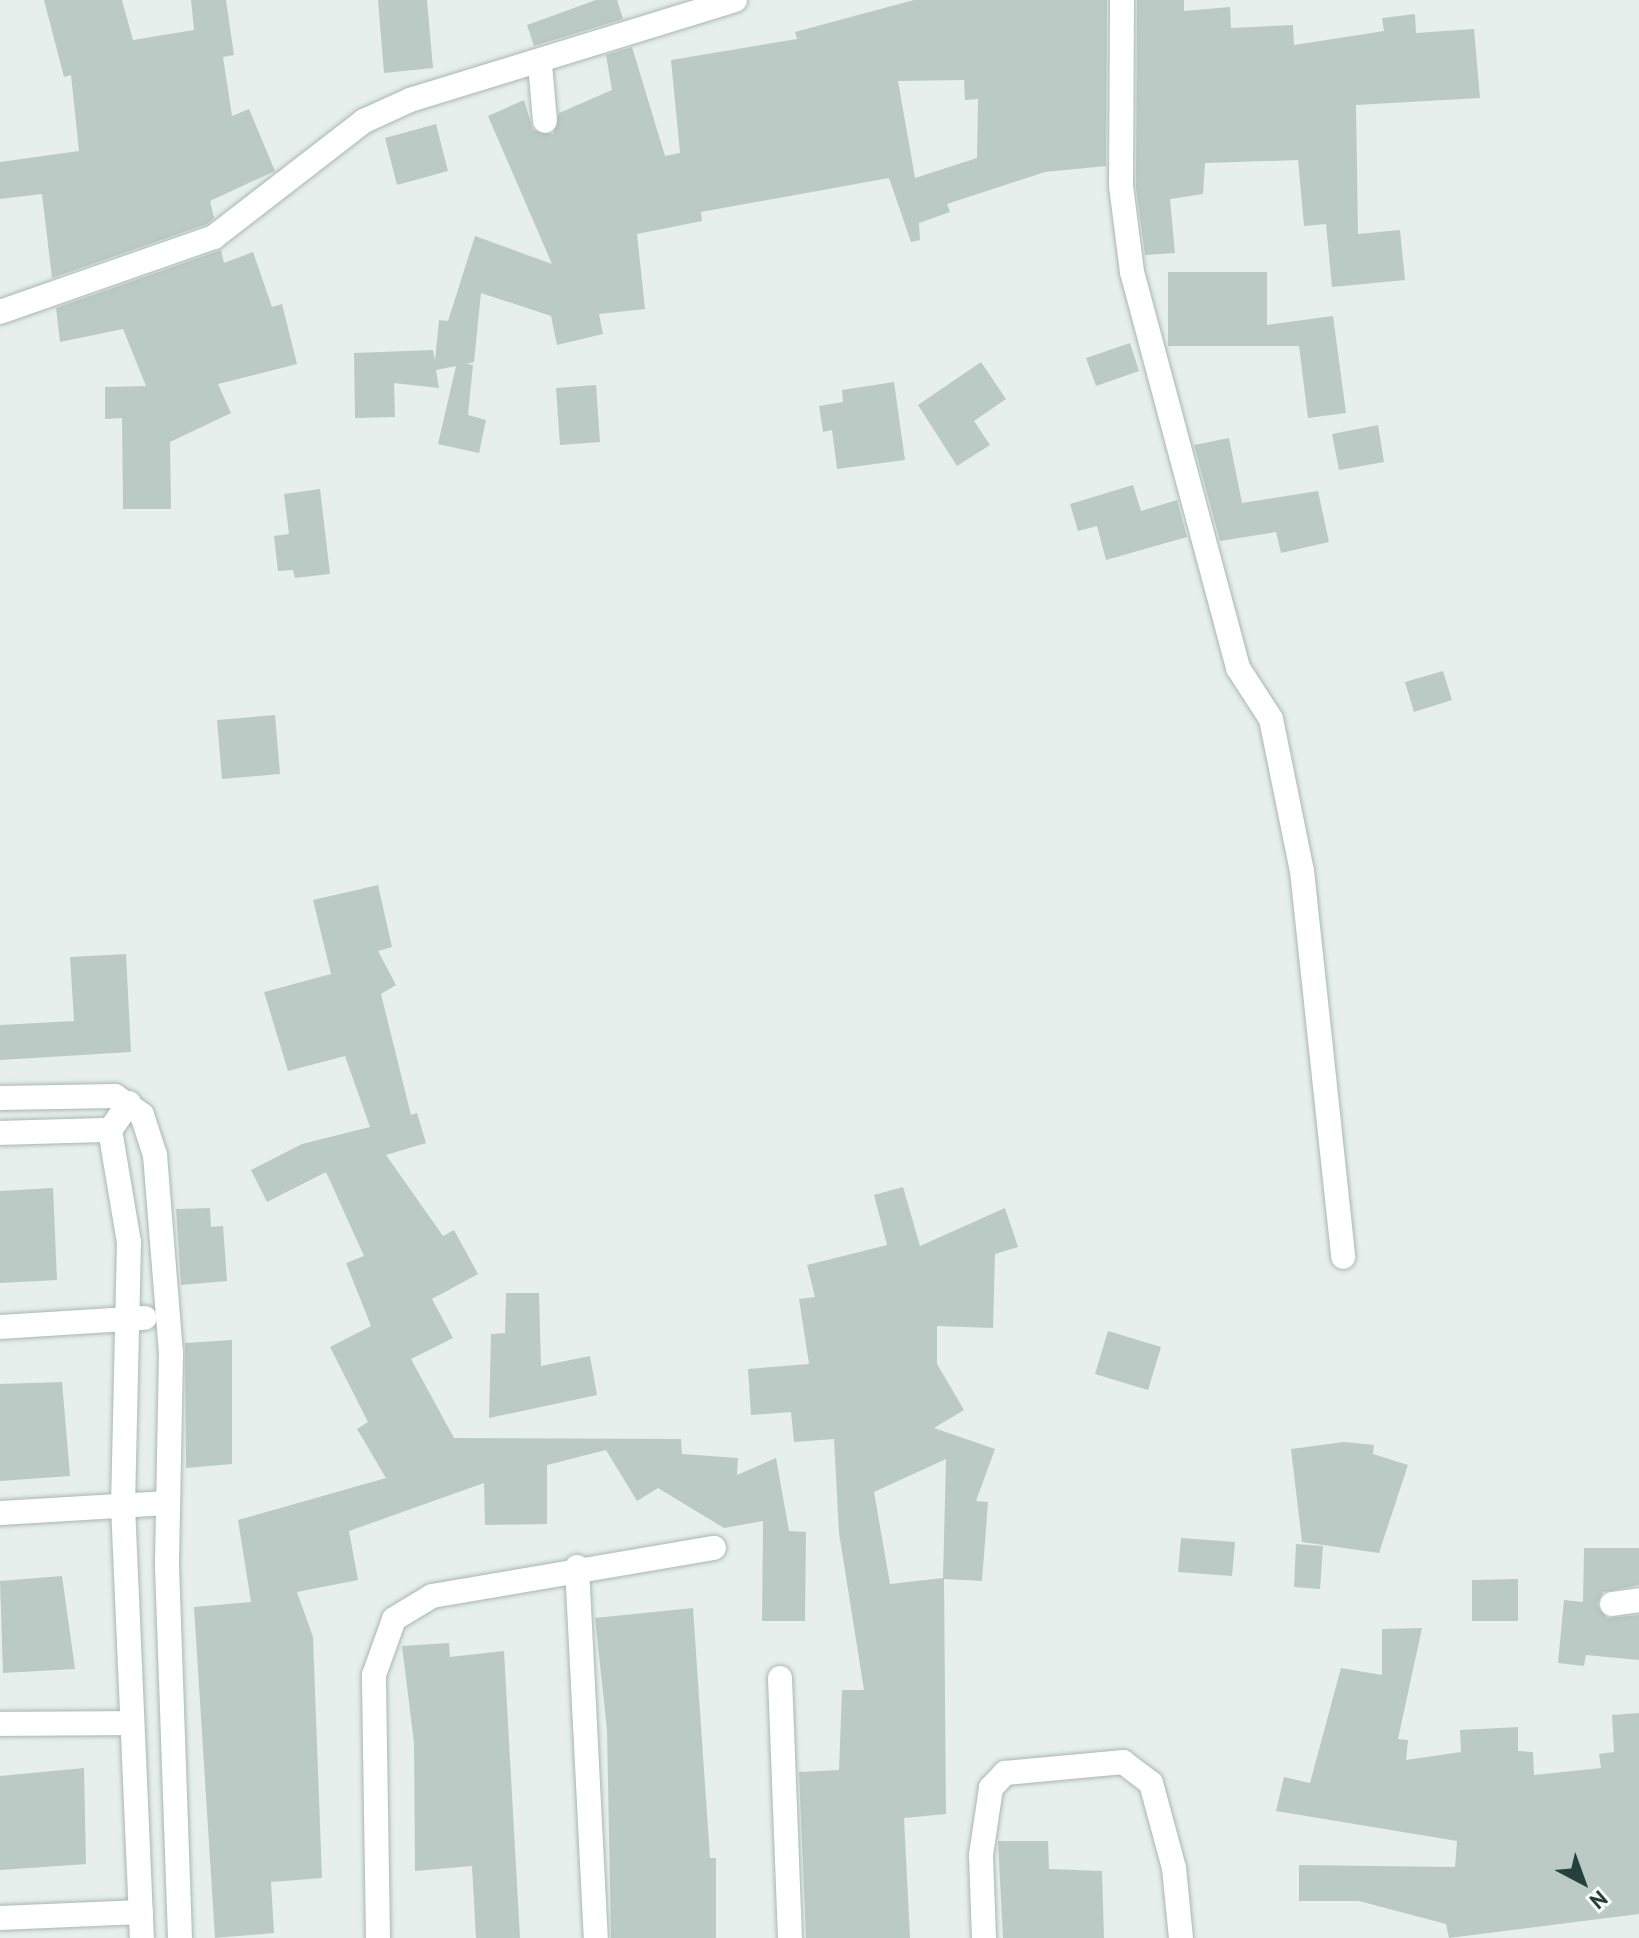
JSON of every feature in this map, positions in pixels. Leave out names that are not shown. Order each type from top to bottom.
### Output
[{"type":"street","points":[[0,312],[214,237],[364,121],[410,100],[540,64],[735,0]]},
{"type":"street","points":[[1122,0],[1121,171],[1132,272],[1228,638],[1271,719],[1302,871],[1343,1257]]},
{"type":"street","points":[[540,64],[545,121]]},
{"type":"street","points":[[0,1098],[85,1093],[129,1103],[150,1130],[155,1155],[168,1318],[168,1503],[180,1938]]},
{"type":"street","points":[[129,1103],[110,1130],[129,1242],[131,1317],[123,1506],[129,1723],[142,1938]]},
{"type":"street","points":[[0,1133],[110,1130]]},
{"type":"street","points":[[0,1327],[131,1317],[168,1318]]},
{"type":"street","points":[[0,1513],[168,1503]]},
{"type":"street","points":[[378,1938],[374,1675],[384,1635],[407,1608],[432,1596],[577,1567],[714,1548]]},
{"type":"street","points":[[577,1567],[596,1938]]},
{"type":"street","points":[[1612,1604],[1639,1600]]},
{"type":"street","points":[[780,1678],[790,1938]]},
{"type":"street","points":[[0,1724],[129,1723]]},
{"type":"street","points":[[984,1938],[984,1804],[998,1778],[1123,1762],[1151,1783],[1174,1868],[1181,1938]]},
{"type":"street","points":[[0,1918],[141,1912]]},
{"type":"building","points":[[44,0],[122,0],[133,40],[194,30],[191,0],[226,0],[234,55],[223,57],[232,116],[249,109],[275,171],[210,201],[214,218],[207,224],[52,278],[42,194],[0,199],[0,162],[79,151],[71,75],[64,77]]},
{"type":"building","points":[[378,0],[427,0],[433,68],[384,73]]},
{"type":"building","points":[[596,0],[617,0],[623,19],[534,46],[527,25]]},
{"type":"building","points":[[914,0],[1107,0],[1106,166],[1045,172],[947,204],[950,212],[919,223],[920,240],[911,242],[889,178],[701,212],[702,221],[637,234],[645,309],[599,314],[603,334],[557,345],[551,316],[481,293],[474,362],[467,364],[473,365],[468,415],[486,420],[479,453],[438,444],[456,366],[436,370],[439,388],[394,383],[395,417],[355,418],[354,353],[433,350],[435,360],[439,320],[448,321],[475,236],[552,264],[488,116],[524,100],[533,130],[553,134],[559,113],[612,90],[606,55],[632,47],[665,156],[680,153],[671,60],[797,39],[795,32]],"holes":[[[964,80],[965,100],[978,99],[977,158],[915,178],[898,81]]]},
{"type":"building","points":[[1137,0],[1184,0],[1184,11],[1230,7],[1231,28],[1293,25],[1294,45],[1384,31],[1382,18],[1415,14],[1416,33],[1474,29],[1480,98],[1356,105],[1358,234],[1400,230],[1405,280],[1332,287],[1326,224],[1304,226],[1298,160],[1205,163],[1203,194],[1170,199],[1175,253],[1145,255],[1136,187]]},
{"type":"building","points":[[436,124],[448,171],[397,185],[385,138]]},
{"type":"building","points":[[221,250],[224,263],[253,252],[272,307],[282,304],[297,364],[218,384],[231,413],[170,442],[171,509],[123,509],[122,418],[105,419],[105,387],[146,386],[123,329],[60,342],[56,308]]},
{"type":"building","points":[[1168,272],[1267,272],[1267,325],[1333,316],[1346,413],[1308,418],[1299,346],[1168,346]]},
{"type":"building","points":[[1130,343],[1139,371],[1096,386],[1086,358]]},
{"type":"building","points":[[981,362],[1006,399],[974,421],[990,445],[957,466],[918,405]]},
{"type":"building","points":[[894,382],[905,460],[837,469],[832,430],[823,432],[819,406],[843,402],[842,390]]},
{"type":"building","points":[[596,385],[600,442],[560,445],[556,388]]},
{"type":"building","points":[[1378,425],[1384,462],[1339,470],[1332,434]]},
{"type":"building","points":[[1229,438],[1242,503],[1318,491],[1329,542],[1281,553],[1276,532],[1220,541],[1194,445]]},
{"type":"building","points":[[1133,485],[1141,511],[1177,500],[1187,537],[1106,560],[1097,526],[1078,531],[1070,504]]},
{"type":"building","points":[[320,489],[330,574],[295,578],[293,570],[278,571],[274,536],[289,534],[284,494]]},
{"type":"building","points":[[1443,671],[1452,700],[1414,712],[1405,682]]},
{"type":"building","points":[[275,715],[280,774],[222,779],[217,720]]},
{"type":"building","points":[[378,885],[392,947],[378,951],[396,985],[381,994],[411,1115],[417,1113],[426,1143],[386,1155],[443,1236],[454,1230],[478,1274],[432,1299],[453,1338],[411,1359],[454,1438],[681,1439],[682,1454],[738,1458],[737,1475],[776,1458],[789,1531],[806,1532],[805,1621],[762,1621],[763,1521],[724,1528],[658,1488],[637,1501],[606,1450],[547,1465],[547,1524],[485,1525],[484,1483],[349,1531],[358,1580],[297,1592],[313,1637],[322,1878],[271,1882],[274,1933],[215,1938],[194,1607],[251,1602],[238,1520],[386,1478],[357,1429],[368,1422],[330,1347],[371,1326],[346,1263],[364,1256],[326,1172],[267,1202],[251,1170],[302,1144],[370,1127],[345,1056],[288,1071],[264,992],[331,974],[313,900]]},
{"type":"building","points":[[126,954],[131,1052],[0,1060],[0,1025],[74,1021],[70,957]]},
{"type":"building","points":[[903,1187],[920,1246],[1005,1208],[1018,1247],[995,1254],[993,1328],[937,1326],[937,1364],[964,1410],[934,1428],[995,1449],[976,1501],[988,1502],[982,1581],[944,1579],[946,1814],[904,1818],[910,1938],[806,1938],[799,1772],[839,1770],[842,1690],[864,1690],[839,1533],[834,1439],[794,1442],[791,1412],[751,1415],[748,1369],[809,1364],[799,1299],[815,1297],[807,1265],[887,1245],[874,1195]],"holes":[[[946,1459],[943,1578],[890,1584],[874,1492]]]},
{"type":"building","points":[[53,1188],[57,1280],[0,1283],[0,1191]]},
{"type":"building","points":[[210,1208],[211,1227],[223,1226],[227,1281],[181,1285],[176,1209]]},
{"type":"building","points":[[506,1293],[539,1293],[541,1366],[590,1356],[597,1395],[489,1418],[491,1334],[505,1333]]},
{"type":"building","points":[[1108,1331],[1161,1347],[1148,1390],[1095,1374]]},
{"type":"building","points":[[232,1340],[232,1464],[186,1468],[185,1343]]},
{"type":"building","points":[[62,1382],[70,1476],[0,1481],[0,1384]]},
{"type":"building","points":[[1344,1442],[1374,1445],[1373,1454],[1408,1465],[1379,1553],[1302,1542],[1291,1449]]},
{"type":"building","points":[[1181,1538],[1235,1542],[1232,1576],[1178,1572]]},
{"type":"building","points":[[1296,1544],[1323,1546],[1320,1589],[1294,1587]]},
{"type":"building","points":[[1584,1548],[1639,1548],[1639,1585],[1603,1592],[1597,1605],[1607,1618],[1639,1615],[1639,1660],[1586,1655],[1584,1666],[1558,1663],[1564,1600],[1583,1602]]},
{"type":"building","points":[[62,1576],[75,1669],[3,1673],[0,1581]]},
{"type":"building","points":[[1518,1579],[1518,1621],[1472,1621],[1472,1580]]},
{"type":"building","points":[[693,1608],[710,1858],[716,1858],[716,1938],[611,1938],[607,1730],[595,1618]]},
{"type":"building","points":[[1422,1628],[1398,1739],[1408,1740],[1406,1760],[1461,1752],[1460,1730],[1518,1727],[1518,1751],[1533,1752],[1534,1775],[1601,1768],[1599,1754],[1614,1752],[1612,1715],[1639,1713],[1639,1914],[1449,1938],[1446,1924],[1359,1901],[1299,1901],[1299,1865],[1455,1867],[1457,1841],[1276,1811],[1284,1777],[1310,1783],[1341,1668],[1382,1675],[1382,1629]]},
{"type":"building","points":[[449,1643],[450,1657],[504,1651],[520,1938],[476,1938],[472,1866],[415,1871],[414,1743],[402,1646]]},
{"type":"building","points":[[84,1768],[86,1864],[0,1870],[0,1776]]},
{"type":"building","points":[[998,1841],[1048,1841],[1049,1869],[1102,1871],[1104,1938],[1003,1938]]}]
